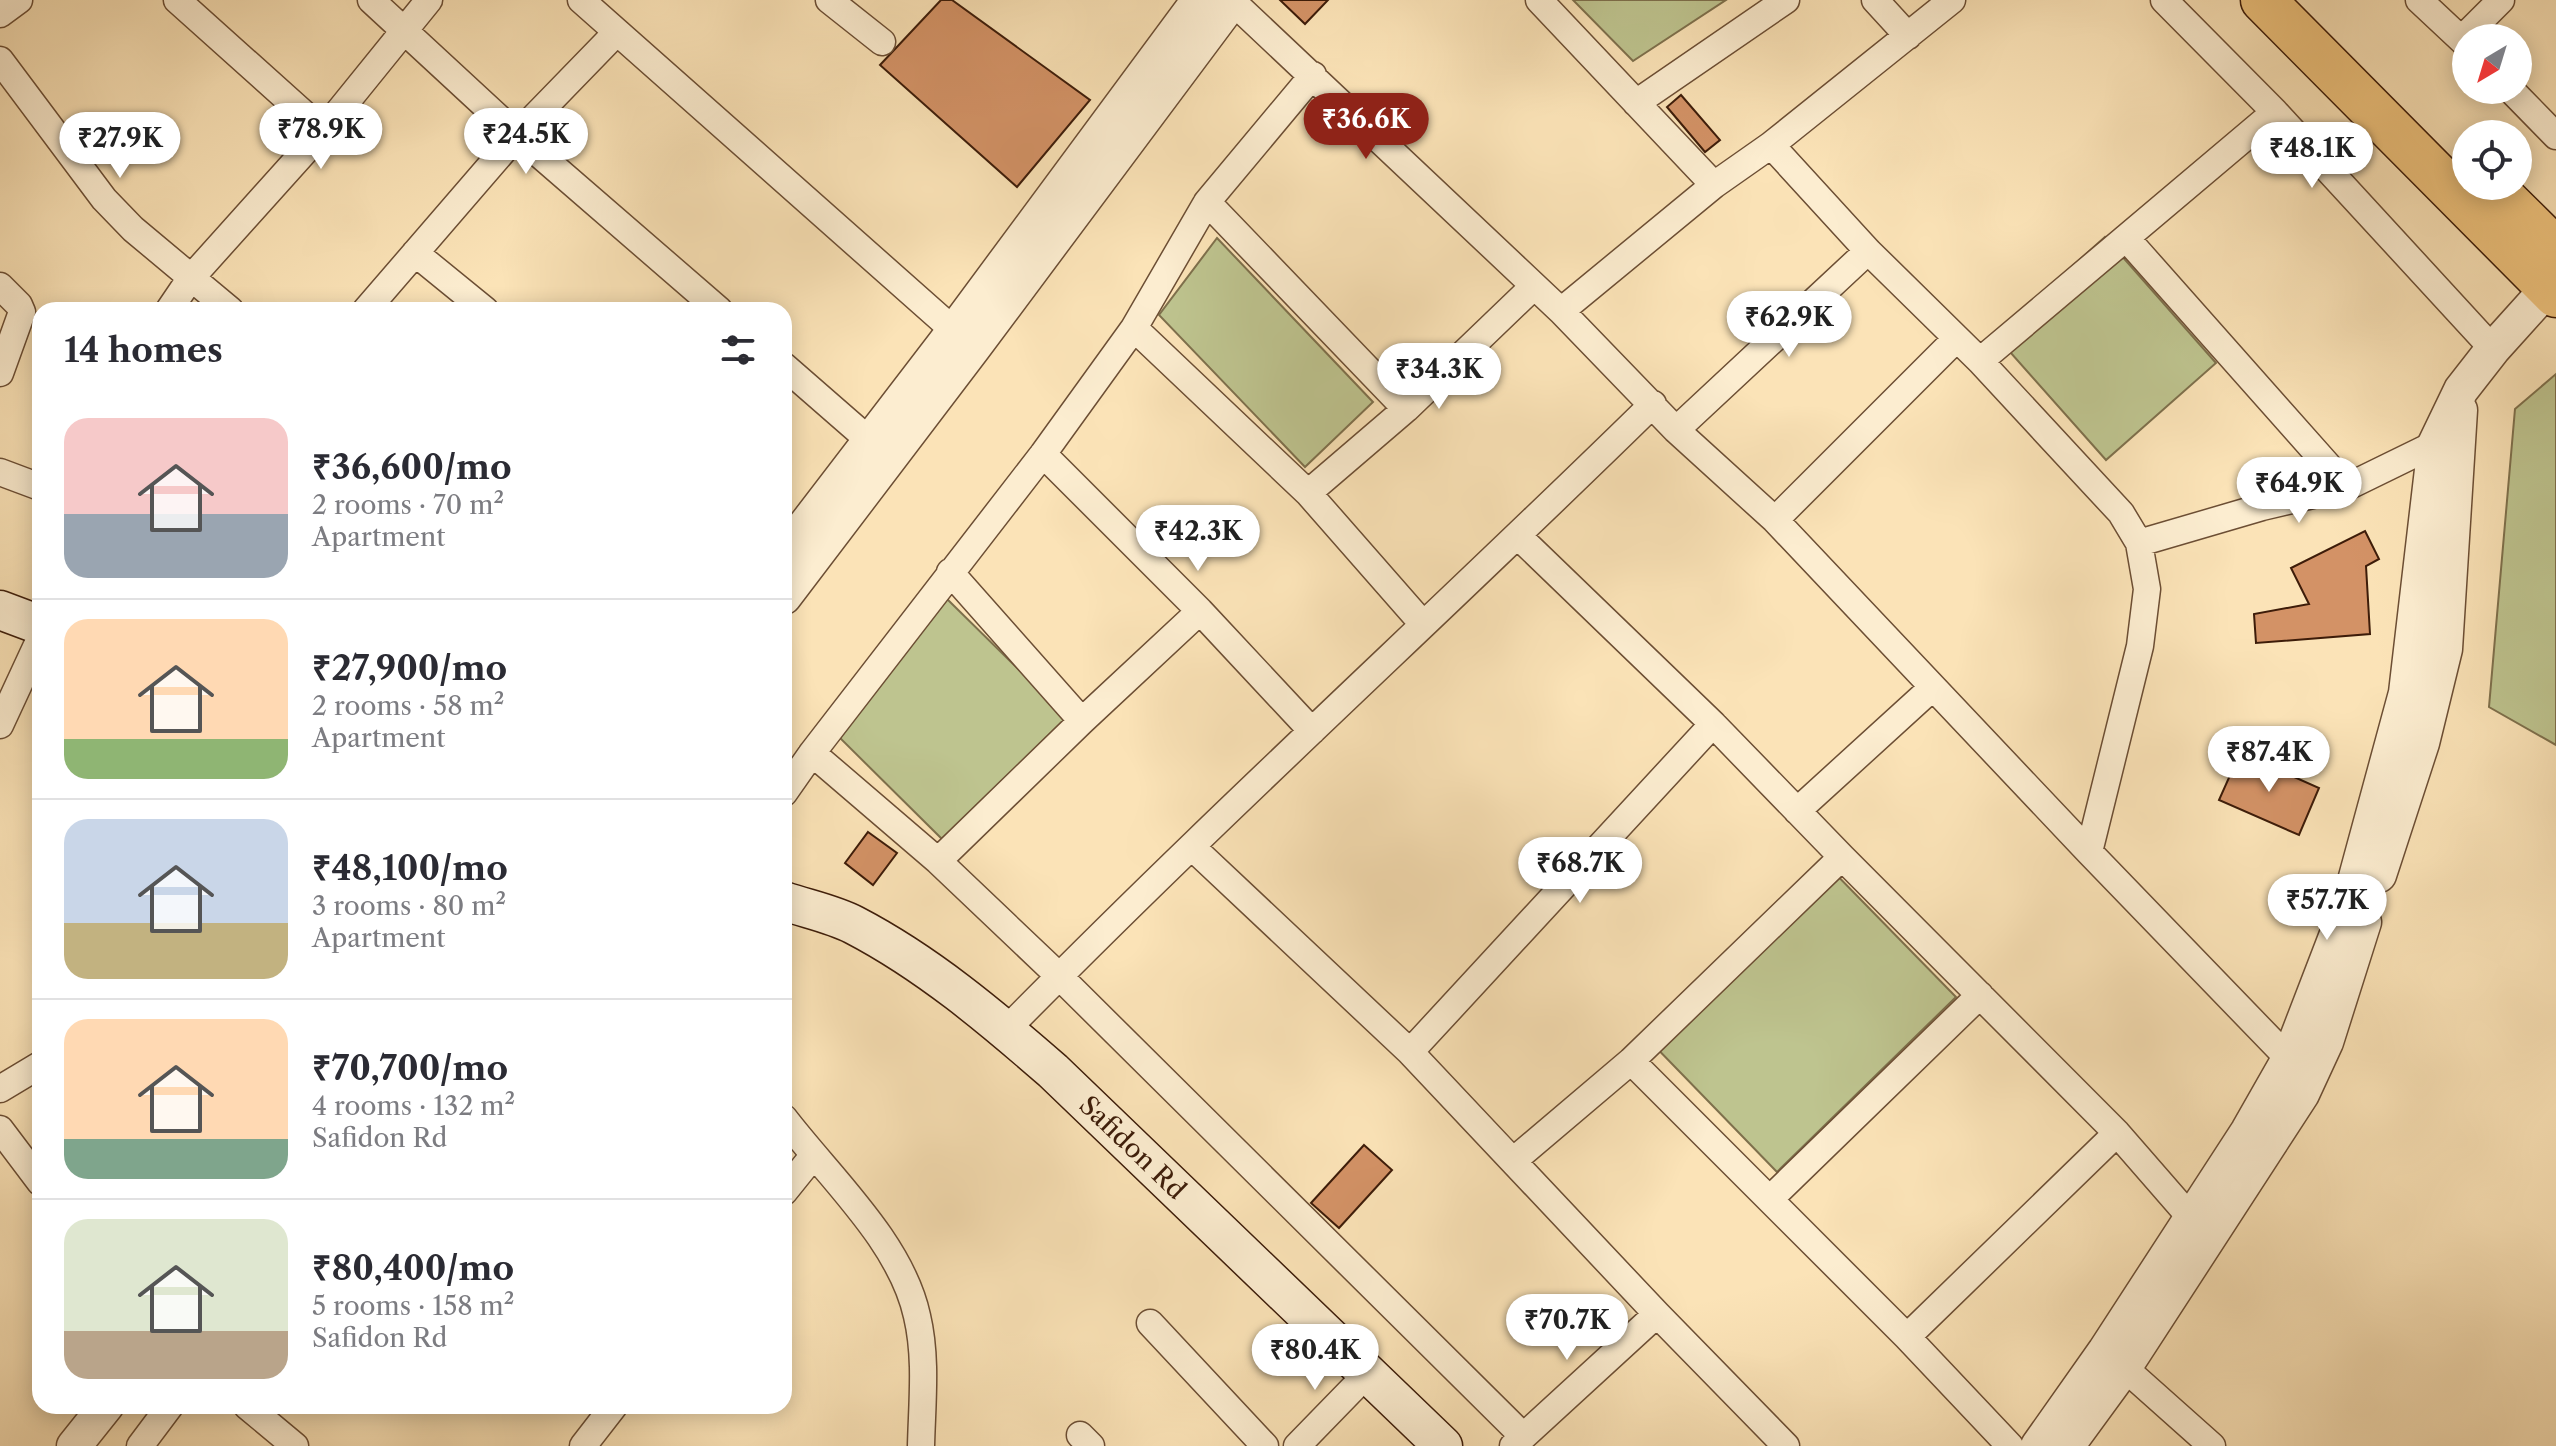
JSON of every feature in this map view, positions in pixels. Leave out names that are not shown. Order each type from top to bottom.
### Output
[{"type":"highway","points":[[2263,0],[2554,278]]},
{"type":"highway","points":[[2304,0],[2452,147]]},
{"type":"highway","points":[[2501,200],[2554,278]]},
{"type":"main road","points":[[0,610],[32,632]]},
{"type":"main road","points":[[0,628],[32,635]]},
{"type":"main road","name":"Safidon Rd","points":[[792,904],[852,924],[931,971],[1006,1030],[1053,1071],[1443,1446]]},
{"type":"street","points":[[0,14],[19,0]]},
{"type":"street","points":[[177,0],[323,131]]},
{"type":"street","points":[[371,0],[517,135],[710,302]]},
{"type":"street","points":[[174,302],[190,279],[323,131],[429,0]]},
{"type":"street","points":[[581,0],[964,339]]},
{"type":"street","points":[[829,0],[882,42]]},
{"type":"street","points":[[792,586],[1199,0]]},
{"type":"street","points":[[792,543],[870,441],[964,339],[1232,0],[1561,311],[1676,430],[1775,520],[2089,852],[2301,1066]]},
{"type":"street","points":[[1539,0],[1714,185]]},
{"type":"street","points":[[1636,103],[1786,0]]},
{"type":"street","points":[[1875,0],[1908,36]]},
{"type":"street","points":[[1561,311],[1714,185],[1771,145],[1952,0]]},
{"type":"street","points":[[2164,0],[2275,112],[2493,349]]},
{"type":"street","points":[[2419,0],[2452,30]]},
{"type":"street","points":[[2479,24],[2501,0]]},
{"type":"street","points":[[373,302],[517,135],[616,33]]},
{"type":"street","points":[[0,60],[104,199],[190,279],[220,302]]},
{"type":"street","points":[[792,782],[1043,454],[1134,328],[1207,202],[1313,75]]},
{"type":"street","points":[[2525,104],[2556,136]]},
{"type":"street","points":[[1980,361],[2275,112]]},
{"type":"street","points":[[1771,145],[1868,251],[1980,361],[2121,513],[2139,543],[2147,589],[2140,646],[2089,852]]},
{"type":"street","points":[[1207,202],[1406,409]]},
{"type":"street","points":[[2127,239],[2347,487]]},
{"type":"street","points":[[1676,430],[1868,251]]},
{"type":"street","points":[[415,253],[475,302]]},
{"type":"street","points":[[2038,1446],[2115,1360],[2302,1094],[2301,1066],[2406,693],[2435,444],[2461,390],[2554,278]]},
{"type":"street","points":[[0,286],[22,312],[0,373]]},
{"type":"street","points":[[1308,493],[1406,409],[1533,287]]},
{"type":"street","points":[[1134,328],[1308,493],[1422,623]]},
{"type":"street","points":[[1775,520],[1956,339]]},
{"type":"street","points":[[792,373],[870,441]]},
{"type":"street","points":[[2067,1446],[2191,1218],[2248,1131],[2301,1066],[2355,952],[2438,684],[2445,649],[2461,390]]},
{"type":"street","points":[[1006,1030],[1422,623],[1518,536],[1653,404]]},
{"type":"street","points":[[2139,543],[2262,507],[2347,487],[2435,444]]},
{"type":"street","points":[[1043,454],[1200,611],[1312,731]]},
{"type":"street","points":[[0,472],[32,484]]},
{"type":"street","points":[[1518,536],[1713,724],[2117,1133],[2191,1218]]},
{"type":"street","points":[[950,572],[1082,721]]},
{"type":"street","points":[[938,861],[1200,611]]},
{"type":"street","points":[[0,725],[32,653]]},
{"type":"street","points":[[1797,811],[1932,688]]},
{"type":"street","points":[[1410,1052],[1713,724]]},
{"type":"street","points":[[812,753],[938,861],[1059,976],[1518,1441],[1657,1314]]},
{"type":"street","points":[[1192,847],[1410,1052],[1786,1446]]},
{"type":"street","points":[[1513,1161],[1631,1061],[1842,857]]},
{"type":"street","points":[[1771,1198],[1980,995]]},
{"type":"street","points":[[1631,1061],[1771,1198],[2010,1446]]},
{"type":"street","points":[[0,1089],[32,1070]]},
{"type":"street","points":[[792,1128],[874,1228],[900,1270],[917,1315],[923,1356],[921,1446]]},
{"type":"street","points":[[0,1129],[32,1171]]},
{"type":"street","points":[[1907,1337],[2117,1133]]},
{"type":"street","points":[[792,1182],[813,1156]]},
{"type":"street","points":[[1150,1323],[1265,1446]]},
{"type":"street","points":[[2115,1360],[2212,1446]]},
{"type":"street","points":[[1297,1446],[1369,1372]]},
{"type":"street","points":[[74,1446],[100,1414]]},
{"type":"street","points":[[140,1446],[164,1414]]},
{"type":"street","points":[[257,1414],[295,1446]]},
{"type":"street","points":[[583,1446],[608,1414]]},
{"type":"green space","points":[[1573,0],[1726,0],[1633,61]]},
{"type":"green space","points":[[2105,237],[2216,363],[2106,460],[1995,335]]},
{"type":"green space","points":[[1217,238],[1373,402],[1305,467],[1159,315]]},
{"type":"green space","points":[[2556,374],[2556,745],[2489,707],[2515,409]]},
{"type":"green space","points":[[944,596],[1067,717],[944,841],[838,736]]},
{"type":"green space","points":[[1822,860],[1956,997],[1777,1172],[1643,1034]]},
{"type":"building","points":[[941,0],[952,0],[1090,100],[1017,187],[880,65]]},
{"type":"building","points":[[1280,0],[1328,0],[1305,24]]},
{"type":"building","points":[[1681,95],[1720,140],[1705,152],[1667,107]]},
{"type":"building","points":[[2365,531],[2379,559],[2366,566],[2370,634],[2256,643],[2254,614],[2309,604],[2291,568]]},
{"type":"building","points":[[2240,753],[2319,788],[2299,835],[2219,800]]},
{"type":"building","points":[[868,832],[897,853],[873,885],[845,863]]},
{"type":"building","points":[[1364,1145],[1392,1170],[1339,1228],[1311,1203]]}]
